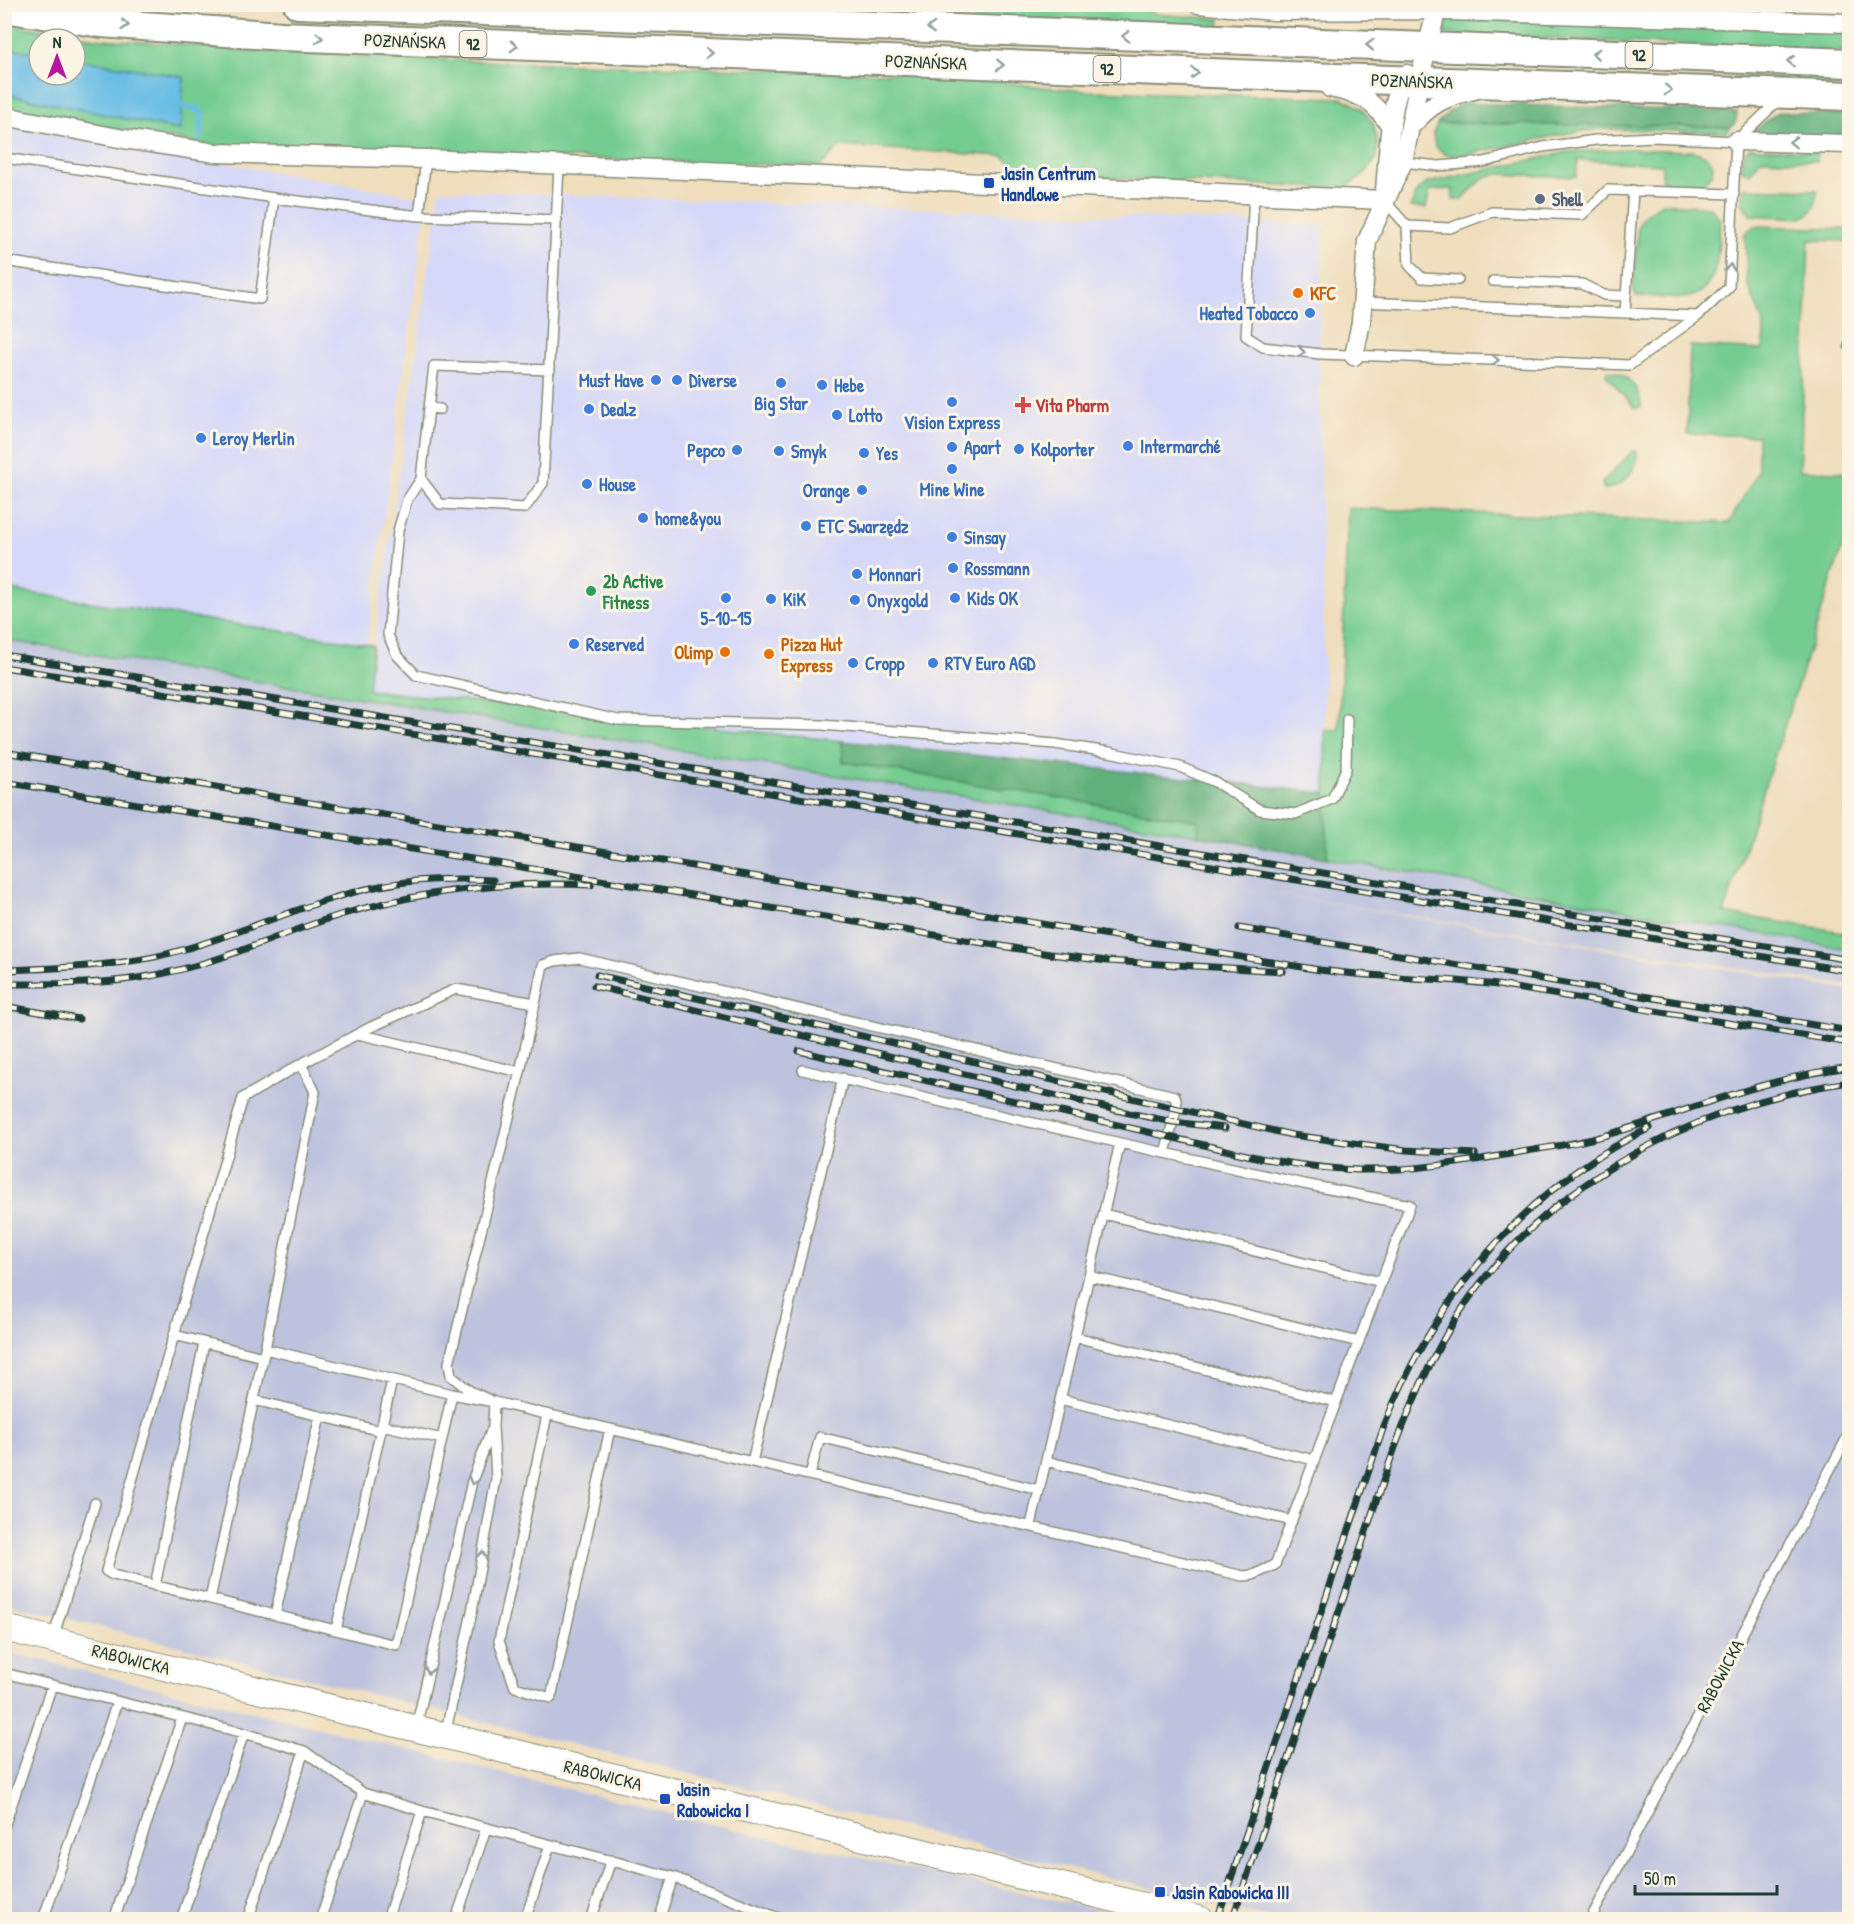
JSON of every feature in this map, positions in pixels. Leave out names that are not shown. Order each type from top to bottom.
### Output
[{"type":"main road","name":"POZNAŃSKA","points":[[298,4],[1850,63]]},
{"type":"main road","name":"POZNAŃSKA","points":[[4,8],[101,23],[270,35],[1272,76],[1850,96]]},
{"type":"street","points":[[1198,4],[1273,11],[1437,8],[1850,23]]},
{"type":"street","points":[[1384,200],[1391,126],[1410,81],[1428,47],[1437,8]]},
{"type":"street","points":[[1272,76],[1360,95],[1374,105],[1391,126]]},
{"type":"street","points":[[1354,356],[1360,322],[1367,241],[1403,162],[1410,128],[1410,81]]},
{"type":"street","points":[[1410,128],[1426,109],[1444,98],[1504,84]]},
{"type":"street","points":[[4,116],[124,139],[216,153],[426,159],[1384,200]]},
{"type":"street","points":[[1736,141],[1850,144]]},
{"type":"street","name":"RABOWICKA","points":[[4,1628],[1201,1920]]},
{"type":"lane","points":[[1254,195],[1246,336],[1263,347],[1354,356],[1630,365],[1698,316],[1729,287],[1736,141],[1787,93]]},
{"type":"lane","points":[[1403,162],[1439,166],[1484,162],[1543,147],[1596,140],[1653,137],[1736,141]]},
{"type":"lane","points":[[4,158],[274,198],[418,216],[556,220]]},
{"type":"lane","points":[[418,216],[426,159]]},
{"type":"lane","points":[[421,479],[440,504],[525,508],[543,483],[559,166]]},
{"type":"lane","points":[[1407,226],[1450,228],[1492,212],[1582,215],[1608,189],[1734,194]]},
{"type":"lane","points":[[1625,313],[1632,190]]},
{"type":"lane","points":[[4,261],[260,298],[274,198]]},
{"type":"lane","points":[[1384,200],[1407,226],[1409,265],[1422,278],[1458,280]]},
{"type":"lane","points":[[1492,281],[1582,284],[1605,295],[1626,296]]},
{"type":"lane","points":[[1362,302],[1698,316]]},
{"type":"lane","points":[[550,370],[434,366],[421,479],[406,500],[398,531],[388,635],[396,655],[416,675],[618,720],[822,725],[1054,744],[1109,752],[1180,767],[1215,782],[1260,810],[1295,814],[1332,799],[1346,769],[1347,719]]},
{"type":"lane","points":[[429,408],[440,409]]},
{"type":"lane","points":[[424,452],[436,453]]},
{"type":"lane","points":[[494,1402],[470,1391],[451,1376],[448,1363],[520,1072],[543,965],[579,958],[1174,1096],[1176,1106],[1165,1154]]},
{"type":"lane","points":[[452,1394],[396,1645],[155,1586],[112,1575],[106,1571],[243,1098],[358,1034],[456,989],[535,1003]]},
{"type":"lane","points":[[358,1034],[520,1072]]},
{"type":"lane","points":[[210,1599],[264,1353],[315,1092],[301,1064]]},
{"type":"lane","points":[[174,1335],[548,1414],[1243,1576],[1253,1575],[1275,1565],[1410,1205],[1165,1154],[803,1070]]},
{"type":"lane","points":[[752,1462],[843,1078]]},
{"type":"lane","points":[[1030,1526],[1120,1143]]},
{"type":"lane","points":[[1104,1214],[1381,1282]]},
{"type":"lane","points":[[1089,1276],[1359,1342]]},
{"type":"lane","points":[[1075,1337],[1336,1402]]},
{"type":"lane","points":[[155,1586],[204,1343]]},
{"type":"lane","points":[[336,1630],[392,1380]]},
{"type":"lane","points":[[1060,1399],[1314,1460]]},
{"type":"lane","points":[[254,1400],[320,1416],[442,1440]]},
{"type":"lane","points":[[445,1737],[472,1612],[496,1479],[494,1402]]},
{"type":"lane","points":[[548,1414],[499,1641],[515,1687],[551,1698],[610,1429]]},
{"type":"lane","points":[[275,1615],[320,1416]]},
{"type":"lane","points":[[416,1729],[472,1481],[493,1426]]},
{"type":"lane","name":"RABOWICKA","points":[[1590,1920],[1850,1432]]},
{"type":"lane","points":[[810,1475],[820,1437],[1039,1490]]},
{"type":"lane","points":[[1046,1461],[1292,1521]]},
{"type":"lane","points":[[52,1640],[94,1503]]},
{"type":"lane","points":[[4,1673],[244,1733],[304,1751],[363,1793],[422,1812],[673,1877],[784,1920]]},
{"type":"lane","points":[[4,1827],[52,1685]]},
{"type":"lane","points":[[43,1920],[117,1701]]},
{"type":"lane","points":[[114,1920],[182,1718]]},
{"type":"lane","points":[[181,1920],[244,1733]]},
{"type":"lane","points":[[248,1920],[304,1751]]},
{"type":"lane","points":[[320,1920],[363,1793]]},
{"type":"lane","points":[[387,1920],[422,1812]]},
{"type":"lane","points":[[456,1920],[486,1828]]},
{"type":"lane","points":[[525,1920],[550,1845]]},
{"type":"lane","points":[[591,1920],[610,1860]]},
{"type":"lane","points":[[659,1920],[673,1877]]},
{"type":"shaded area","points":[[4,125],[427,198],[367,644],[5,589]]},
{"type":"shaded area","points":[[440,190],[1324,226],[1319,330],[1326,793],[368,690]]},
{"type":"shaded area","points":[[5,640],[1198,835],[1849,949],[1849,986],[1188,880],[1849,990],[1849,1919],[1273,1919],[5,1603]]},
{"type":"shaded area","points":[[4,1651],[761,1836],[1144,1919],[5,1919]]},
{"type":"green space","points":[[1123,4],[1157,14],[1220,19],[1219,28],[567,5]]},
{"type":"green space","points":[[1449,18],[1849,31],[1850,52],[1444,34]]},
{"type":"green space","points":[[4,24],[27,27],[27,51],[5,48]]},
{"type":"green space","points":[[87,37],[375,58],[919,74],[1086,91],[1343,98],[1361,108],[1373,123],[1377,139],[1377,158],[1363,176],[1346,186],[1324,188],[1055,175],[1014,166],[1003,156],[840,146],[821,166],[213,146],[5,109],[5,94],[179,130],[184,77],[87,61]]},
{"type":"green space","points":[[1849,76],[1849,87],[1734,82],[1734,77]]},
{"type":"green space","points":[[1465,103],[1737,112],[1736,122],[1731,127],[1438,123],[1450,110]]},
{"type":"green space","points":[[1778,112],[1849,115],[1849,137],[1752,132]]},
{"type":"green space","points":[[1438,123],[1731,127],[1727,132],[1599,129],[1459,156],[1446,155],[1435,146],[1433,133]]},
{"type":"green space","points":[[1750,147],[1816,152],[1817,161],[1761,159],[1749,174],[1742,169],[1743,155]]},
{"type":"green space","points":[[1627,149],[1692,151],[1704,155],[1711,162],[1712,174],[1703,184],[1662,181],[1662,164],[1578,160],[1576,177],[1497,174],[1485,177],[1461,200],[1453,200],[1453,189],[1430,190],[1426,208],[1410,207],[1418,191],[1427,183],[1567,152]]},
{"type":"green space","points":[[1743,188],[1817,190],[1814,208],[1801,218],[1750,215],[1742,203]]},
{"type":"green space","points":[[1662,203],[1710,207],[1720,219],[1715,268],[1705,288],[1696,295],[1683,298],[1636,296],[1633,289],[1638,226],[1645,214]]},
{"type":"green space","points":[[1755,226],[1849,229],[1849,241],[1809,240],[1800,470],[1849,473],[1849,526],[1724,913],[1849,933],[1849,949],[1327,858],[1325,729],[1339,730],[1348,508],[1729,523],[1758,471],[1758,436],[1687,434],[1690,346],[1763,350],[1764,325],[1747,282],[1745,233]]},
{"type":"green space","points":[[1607,371],[1620,374],[1631,382],[1638,394],[1641,407],[1635,408],[1606,375]]},
{"type":"green space","points":[[1633,451],[1637,452],[1637,459],[1632,472],[1623,482],[1604,489],[1602,483]]},
{"type":"green space","points":[[4,589],[373,645],[368,690],[842,741],[843,762],[1199,821],[1198,835],[5,640]]},
{"type":"green space","points":[[842,741],[1326,793],[1327,858],[1198,835],[1198,821],[843,762]]},
{"type":"water","points":[[4,48],[27,51],[27,87],[87,87],[87,61],[184,77],[180,130],[5,94]]},
{"type":"waterway","points":[[182,106],[200,110],[202,117],[200,138]]},
{"type":"railway","points":[[4,655],[1850,960]]},
{"type":"railway","points":[[4,667],[1850,971]]},
{"type":"railway","points":[[4,752],[1320,970],[1512,987]]},
{"type":"railway","points":[[4,782],[1050,954],[1107,961],[1283,971]]},
{"type":"railway","points":[[4,970],[98,965],[154,957],[211,941],[323,901],[380,886],[436,880],[493,880]]},
{"type":"railway","points":[[4,984],[96,982],[132,979],[174,971],[199,965],[340,915],[432,894],[496,886],[591,885]]},
{"type":"railway","points":[[1239,928],[1850,1031]]},
{"type":"railway","points":[[597,975],[1292,1135],[1406,1150],[1475,1154]]},
{"type":"railway","points":[[594,986],[1129,1113],[1173,1122],[1225,1128]]},
{"type":"railway","points":[[1503,986],[1850,1043]]},
{"type":"railway","points":[[4,1006],[79,1019]]},
{"type":"railway","points":[[799,1051],[1260,1158],[1309,1166],[1359,1170],[1440,1165],[1577,1142],[1610,1134],[1758,1087],[1850,1067]]},
{"type":"railway","points":[[1232,1920],[1401,1431],[1443,1340],[1477,1288],[1518,1241],[1564,1200],[1616,1164],[1671,1135],[1729,1111],[1789,1093],[1850,1082]]},
{"type":"railway","points":[[1217,1920],[1384,1426],[1429,1334],[1457,1291],[1524,1215],[1563,1182],[1605,1153],[1650,1128]]},
{"type":"place","name":"Jasin Centrum Handlowe","points":[[989,183]]},
{"type":"place","name":"Shell","points":[[1540,199]]},
{"type":"place","name":"KFC","points":[[1298,293]]},
{"type":"place","name":"Heated Tobacco","points":[[1310,313]]},
{"type":"place","name":"Must Have","points":[[656,380]]},
{"type":"place","name":"Diverse","points":[[677,380]]},
{"type":"place","name":"Big Star","points":[[781,383]]},
{"type":"place","name":"Hebe","points":[[822,385]]},
{"type":"place","name":"Vision Express","points":[[952,402]]},
{"type":"place","name":"Vita Pharm","points":[[1023,405]]},
{"type":"place","name":"Dealz","points":[[589,409]]},
{"type":"place","name":"Lotto","points":[[837,415]]},
{"type":"place","name":"Leroy Merlin","points":[[201,438]]},
{"type":"place","name":"Intermarché","points":[[1128,446]]},
{"type":"place","name":"Apart","points":[[952,447]]},
{"type":"place","name":"Kolporter","points":[[1019,449]]},
{"type":"place","name":"Pepco","points":[[737,450]]},
{"type":"place","name":"Smyk","points":[[779,451]]},
{"type":"place","name":"Yes","points":[[864,453]]},
{"type":"place","name":"Mine Wine","points":[[952,469]]},
{"type":"place","name":"House","points":[[587,484]]},
{"type":"place","name":"Orange","points":[[862,490]]},
{"type":"place","name":"home&you","points":[[643,518]]},
{"type":"place","name":"ETC Swarzędz","points":[[806,526]]},
{"type":"place","name":"Sinsay","points":[[952,537]]},
{"type":"place","name":"Rossmann","points":[[953,568]]},
{"type":"place","name":"Monnari","points":[[857,574]]},
{"type":"place","name":"2b Active Fitness","points":[[591,591]]},
{"type":"place","name":"5-10-15","points":[[726,598]]},
{"type":"place","name":"Kids OK","points":[[955,598]]},
{"type":"place","name":"KiK","points":[[771,599]]},
{"type":"place","name":"Onyxgold","points":[[855,600]]},
{"type":"place","name":"Reserved","points":[[574,644]]},
{"type":"place","name":"Olimp","points":[[725,652]]},
{"type":"place","name":"Pizza Hut Express","points":[[769,654]]},
{"type":"place","name":"Cropp","points":[[853,663]]},
{"type":"place","name":"RTV Euro AGD","points":[[933,663]]},
{"type":"place","name":"Jasin Rabowicka I","points":[[665,1799]]},
{"type":"place","name":"Jasin Rabowicka III","points":[[1160,1892]]}]
